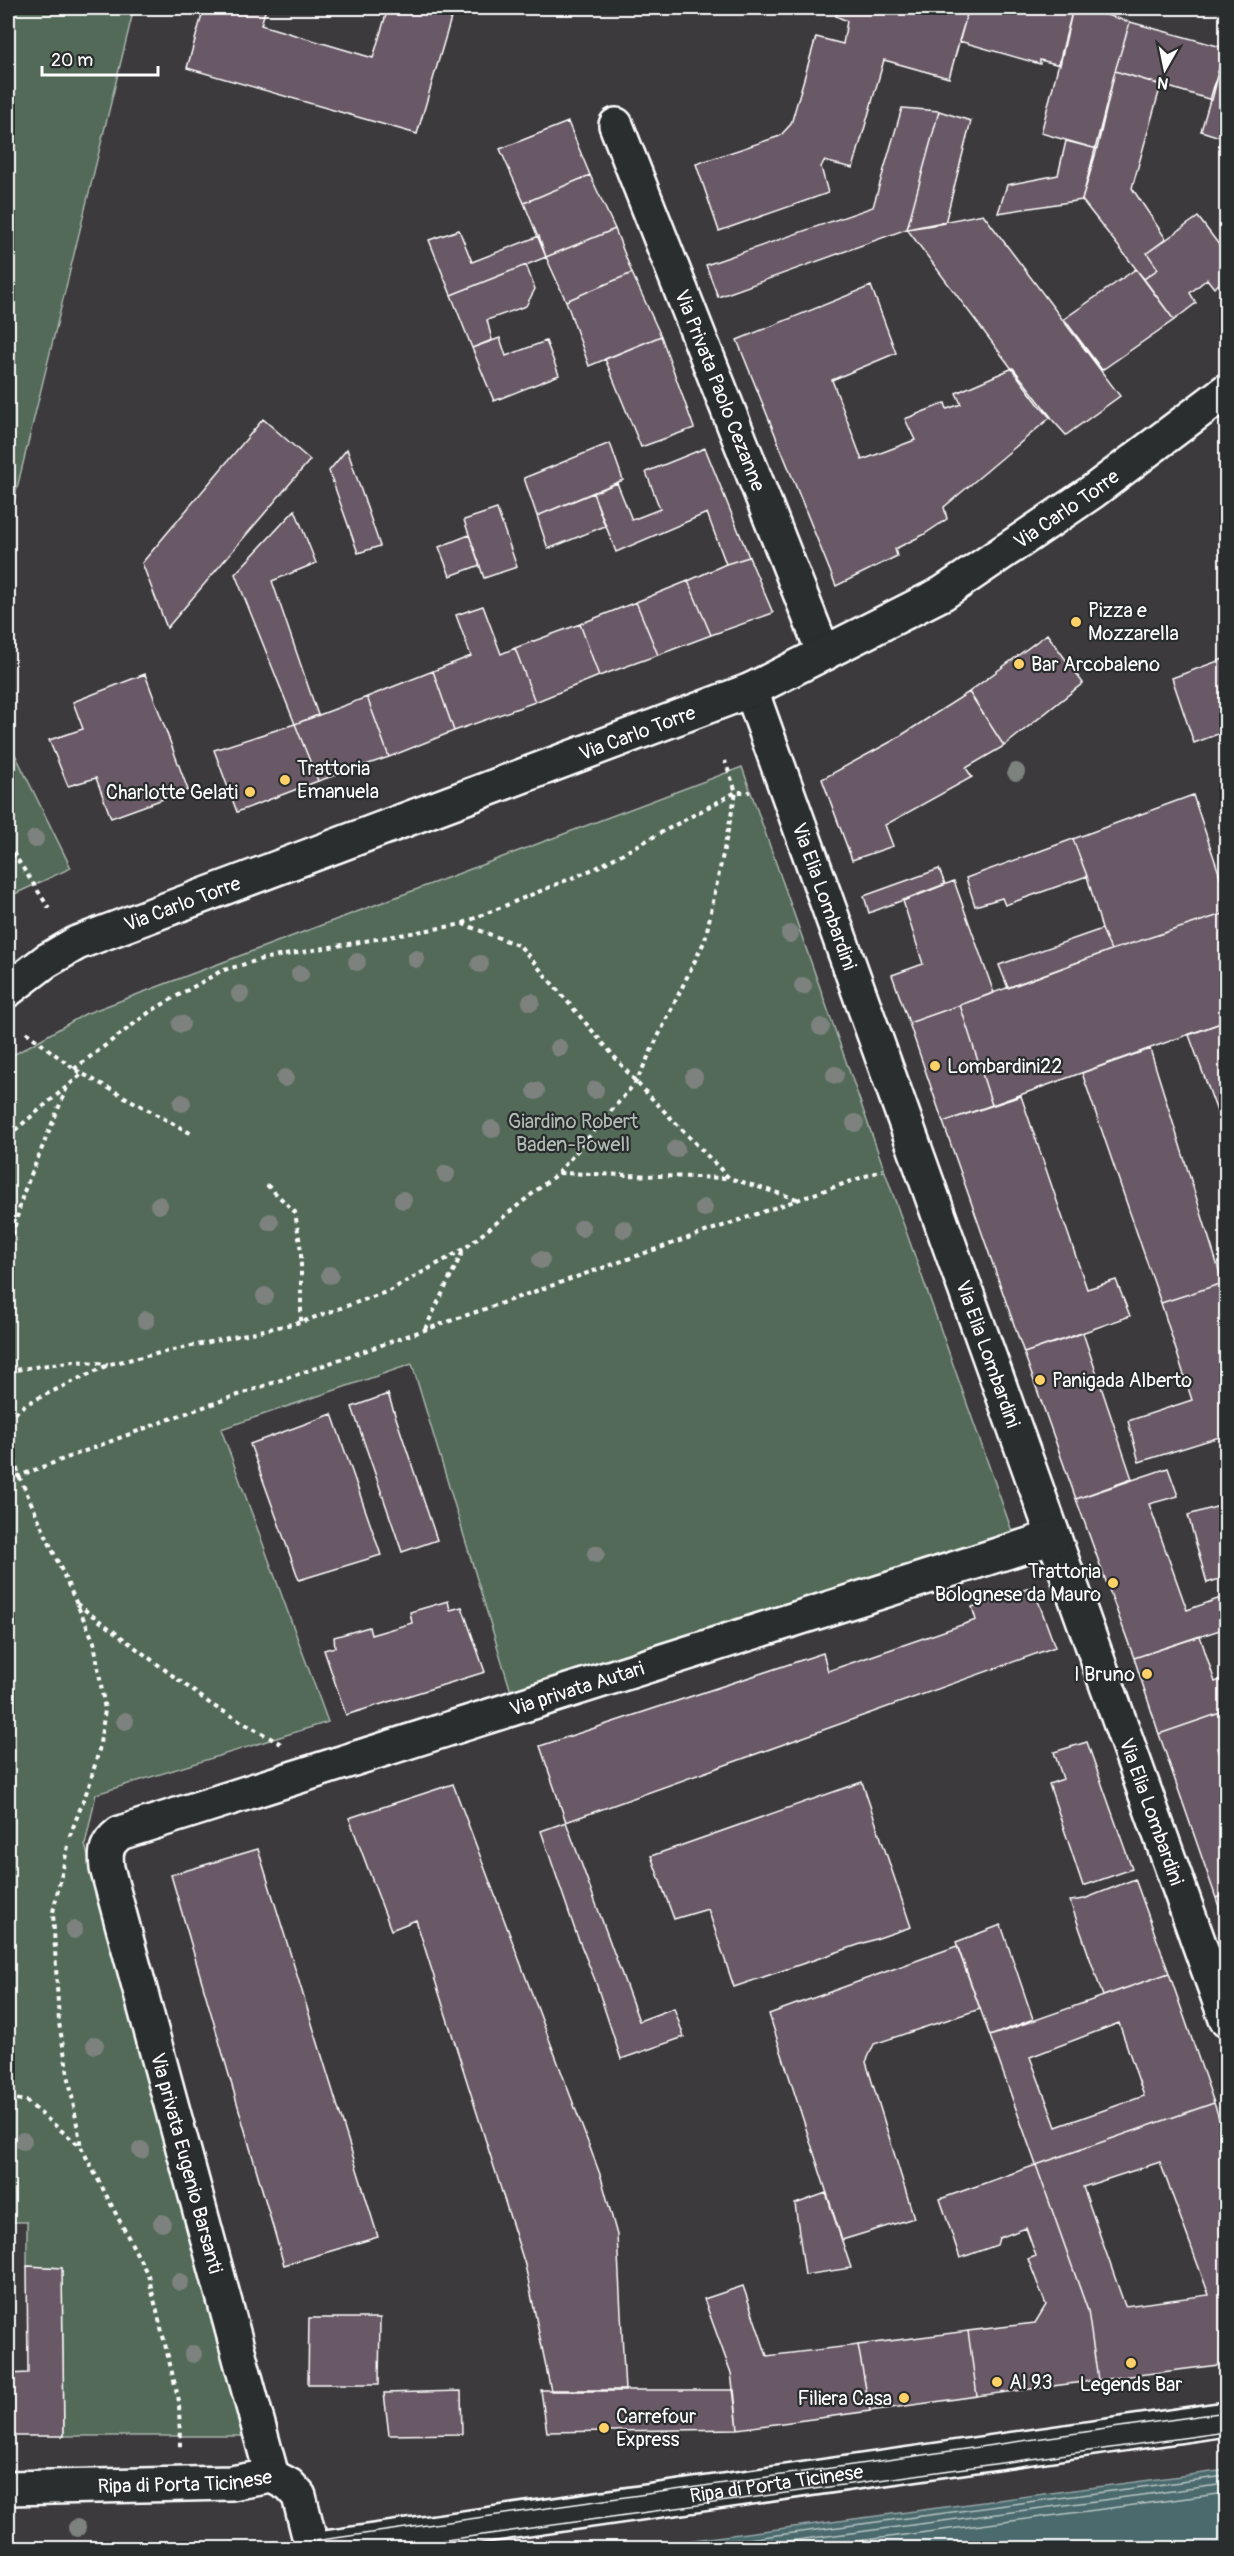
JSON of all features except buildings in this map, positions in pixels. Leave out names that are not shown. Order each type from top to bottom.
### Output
[{"type":"street","name":"Via Privata Paolo Cezanne","points":[[616,125],[824,654]]},
{"type":"street","name":"Via Carlo Torre","points":[[8,990],[46,961],[88,938],[751,690],[943,593],[1092,492],[1227,391]]},
{"type":"street","name":"Via Elia Lombardini","points":[[751,690],[1227,2019]]},
{"type":"street","name":"Via privata Autari","points":[[105,1849],[120,1833],[1054,1537]]},
{"type":"street","name":"Via privata Eugenio Barsanti","points":[[105,1849],[107,1868],[272,2476]]},
{"type":"street","name":"Ripa di Porta Ticinese","points":[[325,2548],[1227,2419]]},
{"type":"street","name":"Ripa di Porta Ticinese","points":[[8,2488],[231,2483],[272,2476],[289,2485],[299,2496],[312,2548]]},
{"type":"path","points":[[8,1419],[26,1404],[110,1364],[301,1322],[389,1291],[464,1249],[558,1173],[636,1082],[705,940],[736,792],[725,761]]},
{"type":"path","points":[[74,1069],[151,1011],[221,971],[262,959],[463,924],[596,868],[736,792]]},
{"type":"path","points":[[8,845],[49,908]]},
{"type":"path","points":[[463,924],[520,946],[636,1082],[729,1178]]},
{"type":"path","points":[[26,1032],[81,1074],[192,1134]]},
{"type":"path","points":[[8,1136],[81,1074]]},
{"type":"path","points":[[8,1253],[22,1194],[68,1085]]},
{"type":"path","points":[[8,1480],[175,1417],[889,1168]]},
{"type":"path","points":[[558,1173],[729,1178],[799,1200]]},
{"type":"path","points":[[267,1185],[295,1212],[301,1251],[301,1322]]},
{"type":"path","points":[[425,1330],[464,1249]]},
{"type":"path","points":[[8,1371],[74,1361],[110,1364]]},
{"type":"path","points":[[8,1433],[19,1476],[94,1642],[105,1710],[96,1761],[70,1835],[53,1912],[59,2023],[81,2147],[148,2275],[179,2401],[180,2451]]},
{"type":"path","points":[[76,1604],[212,1705],[283,1745]]},
{"type":"path","points":[[8,2098],[26,2101],[81,2147]]},
{"type":"green space","points":[[8,8],[134,8],[8,525]]},
{"type":"green space","points":[[8,740],[71,868],[8,897]]},
{"type":"green space","name":"Giardino Robert Baden-Powell","points":[[742,767],[1013,1534],[512,1695],[412,1364],[221,1429],[328,1722],[96,1794],[85,1845],[230,2385],[247,2436],[64,2436],[62,2268],[27,2266],[27,2222],[8,2222],[8,1058],[85,1014]]},
{"type":"water","points":[[1226,2470],[1226,2545],[1199,2548],[633,2548]]},
{"type":"tram line","points":[[265,2548],[1226,2412]]},
{"type":"tram line","points":[[388,2548],[1226,2432]]},
{"type":"place","name":"Pizza e Mozzarella","points":[[1076,622]]},
{"type":"place","name":"Bar Arcobaleno","points":[[1019,664]]},
{"type":"place","name":"Trattoria Emanuela","points":[[285,780]]},
{"type":"place","name":"Charlotte Gelati","points":[[250,792]]},
{"type":"place","name":"Lombardini22","points":[[935,1066]]},
{"type":"place","name":"Panigada Alberto","points":[[1040,1380]]},
{"type":"place","name":"Trattoria Bolognese da Mauro","points":[[1113,1583]]},
{"type":"place","name":"I Bruno","points":[[1147,1674]]},
{"type":"place","name":"Legends Bar","points":[[1131,2363]]},
{"type":"place","name":"Al 93","points":[[997,2382]]},
{"type":"place","name":"Filiera Casa","points":[[904,2398]]},
{"type":"place","name":"Carrefour Express","points":[[604,2428]]}]
